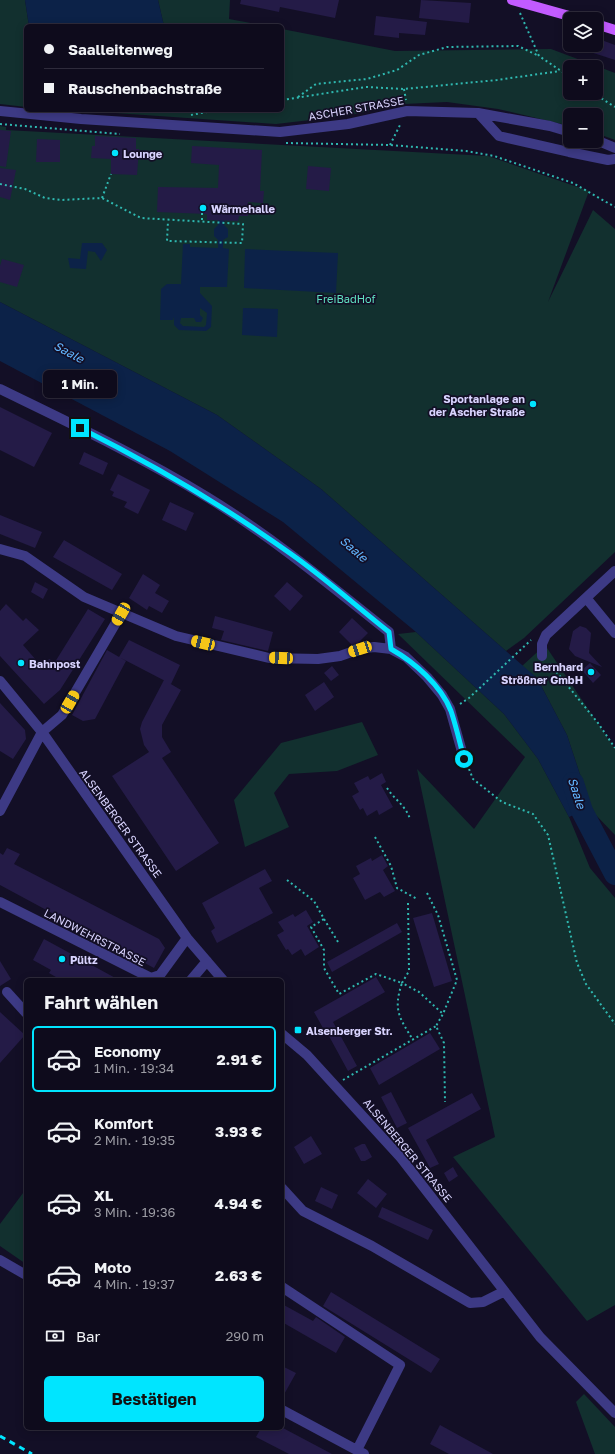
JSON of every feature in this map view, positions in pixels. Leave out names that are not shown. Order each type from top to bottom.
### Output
[{"type":"main road","points":[[514,0],[563,14]]},
{"type":"main road","points":[[603,26],[615,30]]},
{"type":"street","name":"ASCHER STRASSE","points":[[0,111],[81,119],[280,132],[348,124],[407,111],[478,113],[550,126],[563,130]]},
{"type":"street","points":[[478,113],[499,136],[608,160],[615,159]]},
{"type":"street","points":[[603,143],[615,148]]},
{"type":"street","points":[[0,389],[134,455],[207,497],[293,555],[389,632],[391,649]]},
{"type":"street","points":[[0,549],[25,556],[84,597],[121,614],[176,636],[268,658],[318,659],[340,656],[360,649],[391,649],[406,657],[427,677],[442,695],[450,709],[464,759]]},
{"type":"street","points":[[542,656],[542,644],[546,635],[587,599],[615,571]]},
{"type":"street","points":[[587,599],[615,633]]},
{"type":"street","points":[[0,811],[42,732],[62,715],[121,614]]},
{"type":"street","name":"ALSENBERGER STRASSE","points":[[0,681],[42,732],[187,938],[221,978]]},
{"type":"street","name":"LANDWEHRSTRASSE","points":[[0,902],[151,978],[160,975],[187,938]]},
{"type":"street","points":[[193,978],[207,962]]},
{"type":"street","points":[[7,992],[24,1011]]},
{"type":"street","name":"ALSENBERGER STRASSE","points":[[284,1036],[307,1055],[335,1084],[402,1158],[474,1251],[503,1292],[540,1337],[615,1413]]},
{"type":"street","points":[[284,1190],[302,1211],[372,1246],[470,1303],[483,1302],[503,1292]]},
{"type":"street","points":[[0,1260],[24,1274]]},
{"type":"street","points":[[284,1288],[400,1365],[361,1452],[284,1411]]},
{"type":"path","points":[[514,0],[539,56]]},
{"type":"path","points":[[296,98],[316,84],[367,79],[397,70],[419,55],[447,47],[518,46],[539,56],[563,73]]},
{"type":"path","points":[[284,100],[366,88],[404,90],[497,80],[560,71]]},
{"type":"path","points":[[603,99],[615,107]]},
{"type":"path","points":[[0,124],[65,131],[127,134]]},
{"type":"path","points":[[282,143],[390,145],[466,151],[494,156],[573,183],[615,207]]},
{"type":"path","points":[[102,198],[111,174]]},
{"type":"path","points":[[0,184],[25,189],[45,198],[61,200],[102,198],[141,218],[168,221],[243,224],[242,243],[167,241],[168,221]]},
{"type":"path","points":[[202,213],[202,222]]},
{"type":"path","points":[[469,698],[520,651]]},
{"type":"path","points":[[542,656],[598,722],[615,748]]},
{"type":"path","points":[[464,759],[473,779],[502,802],[533,814],[548,835],[577,963],[586,984],[615,1024]]},
{"type":"path","points":[[387,788],[395,800],[407,810],[410,819]]},
{"type":"path","points":[[375,837],[391,866],[397,888],[417,898]]},
{"type":"path","points":[[287,880],[314,901],[338,942]]},
{"type":"path","points":[[335,1084],[436,1026],[444,1014],[457,980],[438,915],[427,893]]},
{"type":"path","points":[[408,903],[409,971],[396,1000],[401,1021],[413,1040]]},
{"type":"path","points":[[324,919],[310,927],[324,950],[324,968],[339,994],[376,974],[419,992],[444,1014]]},
{"type":"path","points":[[436,1026],[444,1043],[445,1102]]},
{"type":"green space","points":[[0,0],[25,0],[29,24],[24,24],[24,107],[0,104]]},
{"type":"green space","points":[[158,0],[230,0],[229,19],[255,24],[164,24]]},
{"type":"green space","points":[[284,29],[395,51],[551,49],[580,60],[563,60],[563,100],[603,100],[603,68],[615,73],[615,140],[603,136],[603,108],[563,108],[563,124],[498,109],[447,102],[404,104],[345,116],[276,124],[101,112],[284,112]]},
{"type":"green space","name":"FreiBadHof","points":[[0,126],[6,127],[6,130],[488,156],[589,191],[548,302],[593,210],[615,229],[615,552],[524,638],[506,651],[321,489],[217,415],[0,302]]},
{"type":"green space","points":[[416,632],[504,714],[538,759],[569,817],[590,868],[615,898],[615,1305],[587,1321],[453,1157],[495,1137],[417,769],[474,829],[525,757],[398,634]]},
{"type":"green space","points":[[545,645],[615,749],[615,835],[592,811],[567,735],[537,678],[522,666]]},
{"type":"green space","points":[[362,722],[378,755],[337,771],[289,774],[274,793],[289,827],[245,847],[234,800],[281,743]]},
{"type":"green space","points":[[24,1192],[24,1263],[0,1246],[0,1224]]},
{"type":"green space","points":[[584,1394],[615,1427],[615,1454],[595,1454],[576,1402]]},
{"type":"water","points":[[25,0],[158,0],[164,24],[29,24]]},
{"type":"water","points":[[218,216],[225,216],[224,225],[228,229],[228,237],[223,240],[223,248],[229,249],[227,287],[200,287],[200,293],[212,306],[211,327],[206,331],[179,330],[174,325],[174,317],[173,320],[160,320],[161,289],[167,284],[181,284],[183,244],[190,244],[190,247],[218,248],[218,240],[214,236],[214,229],[218,225]],"holes":[[[200,308],[207,313],[206,325],[204,327],[183,326],[180,323],[181,318],[194,318],[196,322],[201,322],[203,318],[200,315]]]},
{"type":"water","points":[[82,243],[102,243],[107,250],[101,261],[95,252],[88,251],[86,269],[70,268],[68,258],[80,259]]},
{"type":"water","points":[[245,249],[338,253],[336,293],[244,288]]},
{"type":"water","points":[[0,302],[217,415],[321,489],[537,678],[567,735],[592,811],[582,811],[569,817],[538,759],[504,714],[416,632],[283,522],[170,451],[0,361]]},
{"type":"water","points":[[243,308],[278,309],[277,337],[242,335]]},
{"type":"building","points":[[241,0],[339,0],[335,18],[280,7],[279,12],[240,4]]},
{"type":"building","points":[[421,0],[471,3],[469,23],[419,18]]},
{"type":"building","points":[[376,16],[427,22],[425,35],[399,33],[399,38],[374,35]]},
{"type":"building","points":[[603,41],[615,45],[615,60],[590,52],[603,52]]},
{"type":"building","points":[[0,130],[11,131],[6,167],[0,166]]},
{"type":"building","name":"Lounge","points":[[95,136],[136,138],[136,149],[139,149],[137,175],[111,174],[111,159],[91,158],[92,146],[95,146]]},
{"type":"building","points":[[37,139],[60,140],[60,162],[36,162]]},
{"type":"building","points":[[192,146],[262,150],[260,191],[264,191],[263,203],[248,202],[248,216],[239,216],[238,221],[207,220],[207,214],[157,212],[158,187],[218,188],[219,165],[191,163]]},
{"type":"building","points":[[308,166],[331,168],[329,191],[306,189]]},
{"type":"building","points":[[0,168],[16,170],[10,200],[0,197]]},
{"type":"building","points":[[2,259],[24,265],[17,287],[0,282],[0,266]]},
{"type":"building","points":[[0,407],[52,433],[34,467],[0,450]]},
{"type":"building","points":[[84,452],[108,463],[103,475],[79,464]]},
{"type":"building","points":[[118,474],[150,490],[138,514],[124,507],[127,502],[112,496],[114,492],[110,490]]},
{"type":"building","points":[[170,502],[194,513],[186,531],[162,520]]},
{"type":"building","points":[[0,515],[42,532],[35,548],[0,534]]},
{"type":"building","points":[[64,540],[122,574],[112,590],[53,557]]},
{"type":"building","points":[[143,574],[160,585],[155,593],[169,601],[162,613],[149,606],[147,610],[129,598]]},
{"type":"building","points":[[35,582],[48,589],[43,599],[31,592]]},
{"type":"building","points":[[287,582],[303,596],[290,611],[274,596]]},
{"type":"building","points":[[6,604],[23,621],[26,618],[39,630],[23,645],[43,668],[49,659],[55,662],[88,609],[105,619],[60,690],[44,704],[0,656],[0,611]]},
{"type":"building","points":[[215,616],[273,632],[268,651],[221,640],[224,631],[212,628]]},
{"type":"building","points":[[352,618],[368,633],[358,643],[352,645],[339,632]]},
{"type":"building","points":[[580,626],[586,628],[591,633],[589,653],[602,667],[575,656],[569,649],[573,631]]},
{"type":"building","points":[[129,640],[180,665],[171,684],[119,657]]},
{"type":"building","points":[[107,650],[126,661],[95,719],[83,721],[72,715]]},
{"type":"building","name":"Bernhard Strößner GmbH","points":[[590,663],[601,675],[593,683],[582,670]]},
{"type":"building","points":[[332,666],[339,675],[331,681],[324,673]]},
{"type":"building","points":[[164,680],[181,690],[162,725],[162,737],[171,752],[162,758],[219,843],[176,871],[112,776],[149,752],[144,745],[140,729],[142,722]]},
{"type":"building","points":[[324,682],[334,697],[315,711],[305,695]]},
{"type":"building","points":[[0,703],[25,730],[26,739],[13,759],[0,751]]},
{"type":"building","points":[[382,773],[386,782],[381,785],[393,807],[379,815],[377,810],[367,816],[363,808],[360,810],[352,796],[359,792],[354,783],[368,776],[370,780]]},
{"type":"building","points":[[7,848],[20,854],[14,864],[159,939],[165,948],[154,968],[0,885],[0,853],[3,855]]},
{"type":"building","points":[[382,855],[388,866],[383,870],[395,891],[384,897],[380,892],[365,900],[353,878],[360,874],[356,866],[371,858],[372,861]]},
{"type":"building","points":[[265,869],[272,881],[259,888],[273,913],[217,943],[211,931],[215,928],[202,903]]},
{"type":"building","points":[[306,910],[313,922],[307,926],[319,947],[305,956],[301,949],[292,955],[288,949],[286,950],[277,935],[284,931],[278,922],[293,914],[295,917]]},
{"type":"building","points":[[432,913],[452,981],[434,987],[413,918]]},
{"type":"building","points":[[397,923],[402,932],[332,972],[327,962]]},
{"type":"building","points":[[44,939],[115,978],[58,978],[49,973],[51,970],[33,960]]},
{"type":"building","points":[[0,961],[11,979],[0,986]]},
{"type":"building","points":[[376,977],[385,992],[333,1022],[357,1066],[348,1071],[314,1012]]},
{"type":"building","points":[[0,1012],[24,1034],[24,1036],[0,1063]]},
{"type":"building","points":[[430,1033],[440,1049],[379,1085],[370,1068]]},
{"type":"building","points":[[391,1092],[407,1123],[397,1128],[381,1097]]},
{"type":"building","points":[[472,1093],[481,1109],[426,1140],[439,1164],[430,1168],[408,1128]]},
{"type":"building","points":[[311,1136],[322,1154],[304,1164],[294,1147]]},
{"type":"building","points":[[365,1144],[372,1157],[365,1161],[361,1161],[354,1148]]},
{"type":"building","points":[[453,1167],[458,1176],[449,1182],[444,1173]]},
{"type":"building","points":[[368,1179],[387,1194],[376,1208],[357,1193]]},
{"type":"building","points":[[321,1187],[338,1195],[332,1209],[315,1201]]},
{"type":"building","points":[[382,1207],[433,1230],[428,1240],[378,1217]]},
{"type":"building","points":[[331,1292],[440,1359],[431,1373],[323,1306]]},
{"type":"building","points":[[284,1305],[313,1321],[316,1317],[345,1337],[336,1353],[284,1323]]},
{"type":"building","points":[[284,1367],[296,1373],[284,1394]]},
{"type":"building","points":[[440,1425],[493,1454],[449,1454],[430,1444]]},
{"type":"building","points":[[284,1429],[332,1454],[289,1454],[256,1437],[260,1430],[284,1430]]},
{"type":"waterway","name":"Saale","points":[[573,783],[582,811],[615,874]]},
{"type":"railway","points":[[0,1436],[32,1454]]},
{"type":"place","name":"Lounge","points":[[115,153]]},
{"type":"place","name":"Wärmehalle","points":[[203,208]]},
{"type":"place","name":"Sportanlage an der Ascher Straße","points":[[533,404]]},
{"type":"place","name":"Bahnpost","points":[[21,663]]},
{"type":"place","name":"Bernhard Strößner GmbH","points":[[591,672]]},
{"type":"place","name":"Pültz","points":[[62,959]]},
{"type":"place","name":"Alsenberger Str.","points":[[298,1030]]},
{"type":"route","points":[[80,428],[134,455],[207,497],[293,555],[389,632],[391,649],[406,657],[427,677],[442,695],[450,709],[464,759]]}]
